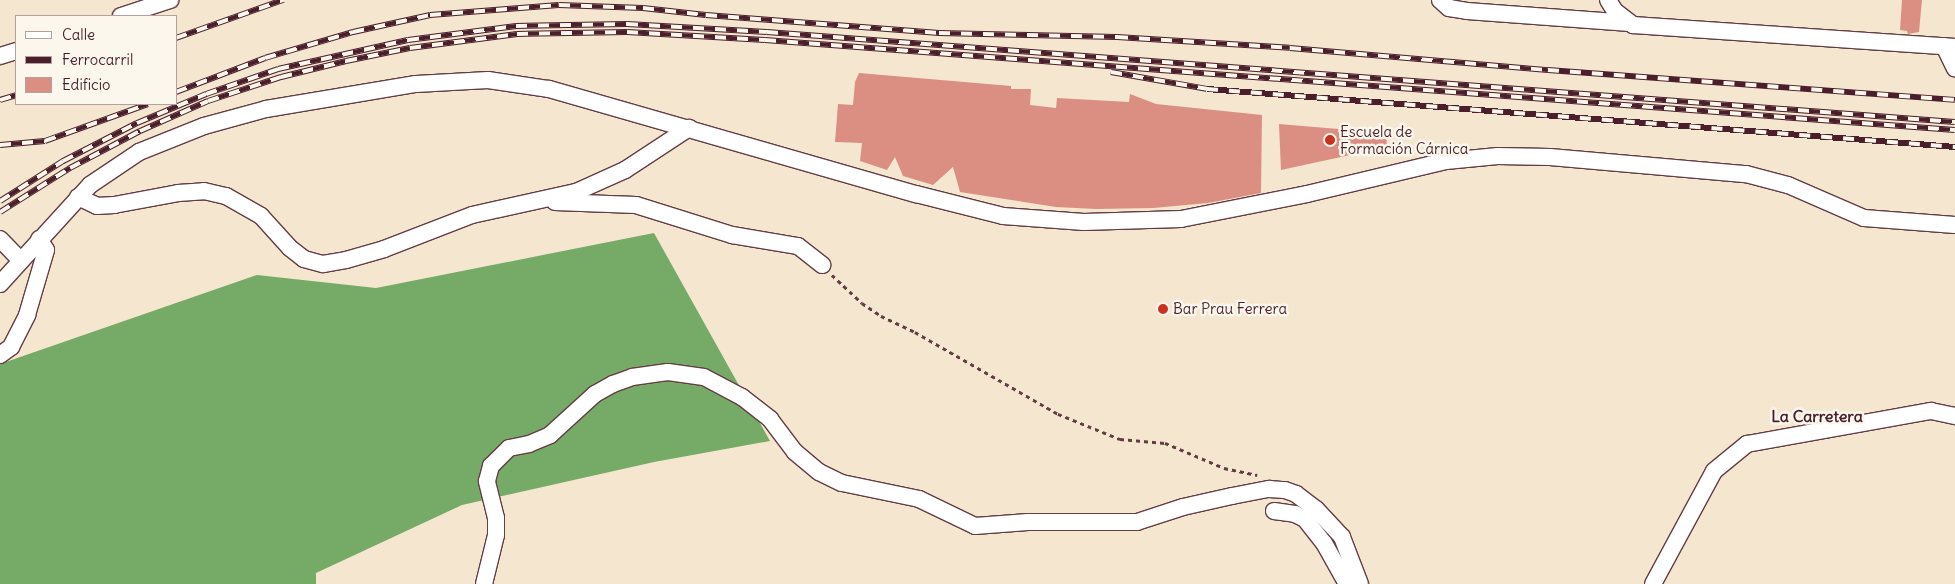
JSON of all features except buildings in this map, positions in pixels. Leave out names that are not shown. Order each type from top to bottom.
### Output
[{"type":"street","points":[[124,15],[170,0]]},
{"type":"street","points":[[1440,0],[1449,8],[1468,11],[1630,23]]},
{"type":"street","points":[[1608,0],[1614,11],[1634,25],[1949,46],[1955,70]]},
{"type":"street","points":[[0,56],[15,51]]},
{"type":"street","points":[[0,284],[90,185],[139,152],[204,126],[266,109],[416,84],[488,80],[549,89],[916,194],[1003,216],[1084,222],[1181,219],[1306,194],[1446,161],[1498,156],[1550,157],[1746,174],[1788,185],[1864,218],[1955,225]]},
{"type":"street","points":[[78,197],[97,206],[114,205],[178,193],[204,191],[226,196],[261,216],[290,248],[304,259],[323,264],[346,260],[384,249],[472,215],[576,192],[625,170],[689,128]]},
{"type":"street","points":[[536,201],[636,205],[732,235],[798,246],[822,265]]},
{"type":"street","points":[[0,239],[21,261]]},
{"type":"street","points":[[0,355],[11,347],[27,315],[46,250],[39,239]]},
{"type":"street","points":[[484,584],[496,535],[496,518],[486,481],[491,466],[509,448],[529,444],[550,435],[595,394],[613,384],[632,377],[668,372],[704,377],[742,398],[770,419],[794,452],[819,472],[842,483],[919,499],[975,526],[1028,522],[1137,522],[1182,507],[1232,496],[1269,490],[1285,490],[1296,494],[1316,509],[1342,537],[1360,584]]},
{"type":"street","points":[[1653,584],[1714,471],[1747,444],[1931,410],[1955,416]]},
{"type":"street","points":[[1274,511],[1295,514],[1305,519],[1324,543],[1347,584]]},
{"type":"path","points":[[822,265],[862,303],[881,316],[923,337],[1058,414],[1120,439],[1165,443],[1224,468],[1258,476]]},
{"type":"green space","points":[[654,233],[770,441],[654,462],[462,505],[316,573],[316,584],[0,584],[0,364],[257,275],[376,288]]},
{"type":"railway","points":[[178,37],[283,0]]},
{"type":"railway","points":[[178,91],[265,58],[353,32],[430,15],[559,5],[643,8],[706,15],[939,33],[1117,37],[1290,48],[1548,70],[1955,100]]},
{"type":"railway","points":[[0,201],[63,161],[137,123],[206,94],[278,69],[408,40],[516,26],[627,24],[767,32],[1955,122]]},
{"type":"railway","points":[[0,212],[70,168],[140,131],[208,101],[281,77],[346,61],[410,48],[517,34],[627,32],[765,40],[1955,130]]},
{"type":"railway","points":[[1111,72],[1207,89],[1955,147]]},
{"type":"railway","points":[[0,100],[15,95]]},
{"type":"railway","points":[[0,145],[45,141],[145,105]]},
{"type":"place","name":"Escuela de Formación Cárnica","points":[[1330,140]]},
{"type":"place","name":"Bar Prau Ferrera","points":[[1163,309]]},
{"type":"district","name":"La Carretera","points":[[1817,416]]}]
